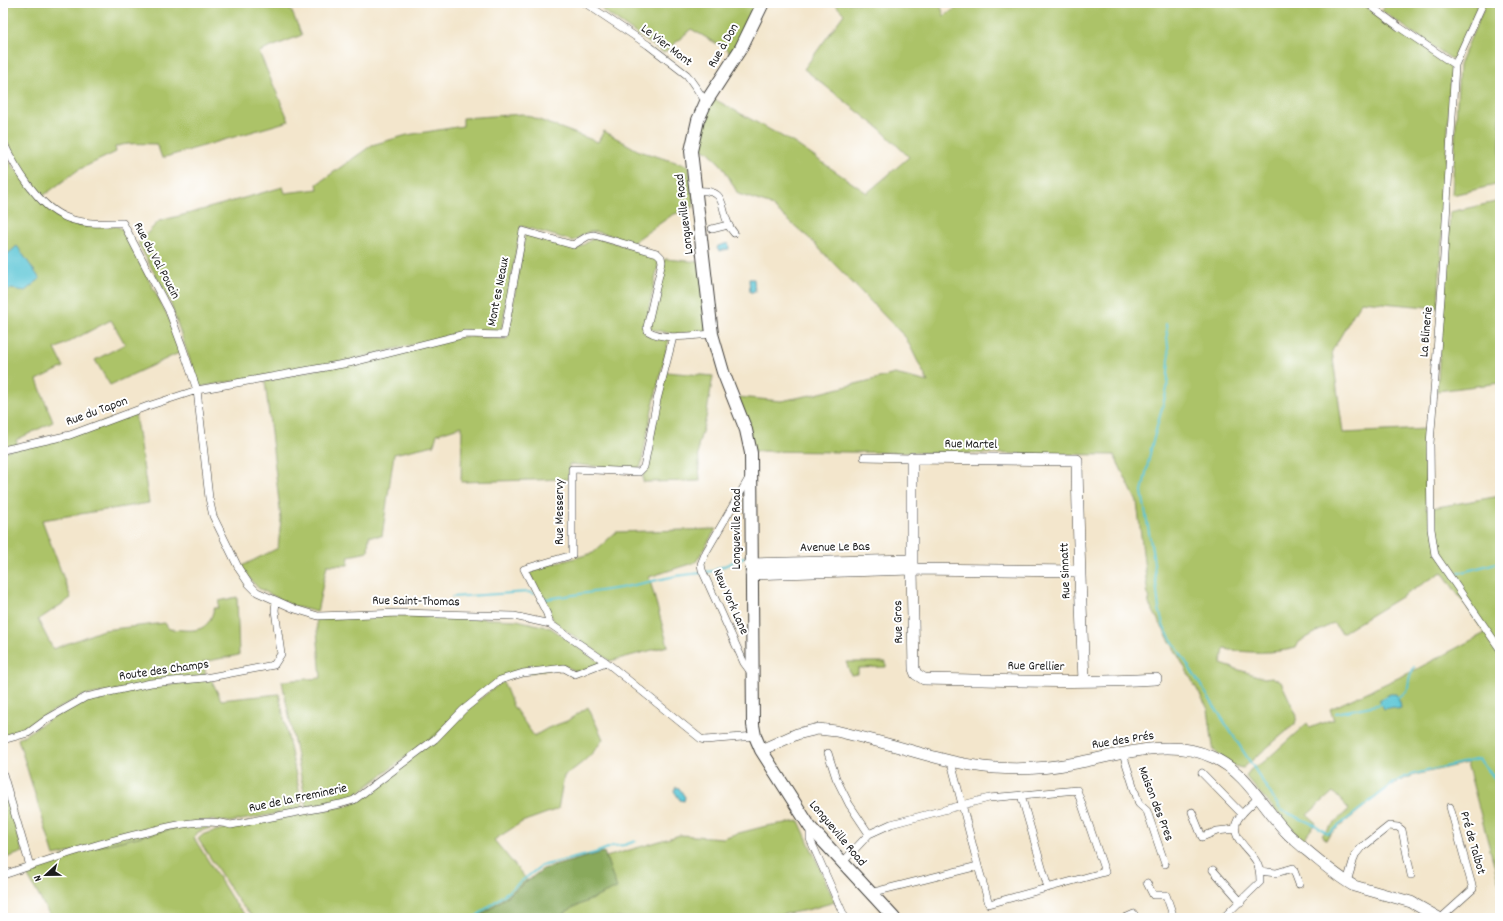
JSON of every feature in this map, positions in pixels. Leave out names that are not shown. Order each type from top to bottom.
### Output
[{"type":"main road","name":"Rue à Don","points":[[706,102],[740,48],[763,3]]},
{"type":"main road","name":"Longueville Road","points":[[706,102],[698,120],[691,151],[712,334],[723,372],[746,430],[750,453],[752,674],[753,725],[755,736],[762,750],[810,827],[894,918]]},
{"type":"street","name":"Le Vier Mont","points":[[585,3],[648,45],[687,75],[706,102]]},
{"type":"street","points":[[1367,3],[1399,27],[1455,64]]},
{"type":"street","name":"La Blinerie","points":[[1483,3],[1455,64],[1446,228],[1430,444],[1431,529],[1435,555],[1500,650]]},
{"type":"street","name":"Rue du Val Poucin","points":[[3,142],[11,158],[34,192],[50,207],[65,217],[87,222],[123,223],[169,311],[196,390]]},
{"type":"street","points":[[696,191],[713,192],[720,196],[728,225],[734,233]]},
{"type":"street","points":[[712,229],[728,225]]},
{"type":"street","name":"Mont es Neaux","points":[[196,390],[349,363],[465,334],[504,335],[522,231],[573,245],[588,236],[594,235],[657,253],[661,257],[662,262],[647,327],[648,331],[673,337],[712,334]]},
{"type":"street","name":"Rue Messervy","points":[[550,624],[547,614],[524,569],[572,555],[572,469],[639,472],[644,467],[657,400],[673,337]]},
{"type":"street","name":"Rue du Tapon","points":[[3,450],[70,435],[196,390]]},
{"type":"street","name":"Rue Saint-Thomas","points":[[196,390],[209,498],[213,516],[226,544],[249,584],[257,592],[276,602],[318,616],[400,613],[514,616],[550,624],[606,662],[701,739],[706,740],[755,736]]},
{"type":"street","name":"Rue Martel","points":[[864,458],[1077,460]]},
{"type":"street","name":"Rue Gros","points":[[912,458],[913,664],[916,674]]},
{"type":"street","name":"Rue Sinnatt","points":[[1077,460],[1084,681]]},
{"type":"street","name":"New York Lane","points":[[750,476],[706,552],[701,564],[702,570],[744,663],[752,674]]},
{"type":"street","name":"Avenue Le Bas","points":[[751,569],[912,565],[1080,571]]},
{"type":"street","name":"Route des Champs","points":[[3,740],[28,733],[47,719],[86,697],[151,682],[205,678],[274,665],[281,654],[275,610],[276,602]]},
{"type":"street","name":"Rue de la Freminerie","points":[[3,875],[74,851],[179,824],[219,822],[231,825],[354,800],[435,739],[463,710],[500,680],[523,672],[564,668],[575,674],[606,662]]},
{"type":"street","name":"Rue Grellier","points":[[916,674],[924,679],[1084,681],[1134,681],[1156,679]]},
{"type":"street","name":"Rue des Prés","points":[[762,750],[797,734],[818,729],[836,731],[951,762],[994,768],[1031,769],[1171,748],[1181,748],[1205,753],[1223,762],[1240,776],[1259,797],[1288,834],[1318,860],[1347,882],[1354,886],[1411,902],[1440,918]]},
{"type":"street","points":[[828,753],[836,778],[848,804],[869,834]]},
{"type":"street","name":"Maison des Pres","points":[[1123,754],[1139,804],[1147,811],[1165,864]]},
{"type":"street","points":[[842,863],[869,834],[891,824],[961,804],[989,798],[1077,790],[1105,872],[989,904],[961,804],[951,762]]},
{"type":"street","points":[[1202,773],[1242,814]]},
{"type":"street","points":[[3,774],[30,866]]},
{"type":"street","points":[[1021,795],[1048,888]]},
{"type":"street","points":[[1228,916],[1260,882],[1260,871],[1256,862],[1240,841],[1235,829],[1242,814],[1259,797]]},
{"type":"street","name":"Pré de Talbot","points":[[1440,918],[1473,889],[1450,807]]},
{"type":"street","points":[[1192,812],[1202,837],[1217,832],[1235,829]]},
{"type":"street","points":[[1347,882],[1356,855],[1360,849],[1389,826],[1398,827],[1402,830],[1411,874]]},
{"type":"street","points":[[810,827],[810,839],[845,918]]},
{"type":"street","points":[[870,893],[978,866]]},
{"type":"street","points":[[1260,871],[1276,873],[1294,868],[1300,884]]},
{"type":"street","points":[[1213,870],[1241,902]]},
{"type":"street","points":[[1147,883],[1153,895],[1166,895],[1174,918]]},
{"type":"street","points":[[1125,918],[1134,914]]},
{"type":"green space","points":[[3,3],[288,3],[302,35],[259,52],[289,121],[162,158],[157,144],[120,145],[115,147],[116,152],[78,170],[43,196],[15,159],[3,134]]},
{"type":"green space","points":[[605,3],[758,3],[731,57],[728,50],[691,29],[664,53],[602,10]]},
{"type":"green space","points":[[834,3],[940,3],[944,16],[964,3],[1361,3],[1445,60],[1450,68],[1451,75],[1438,308],[1361,301],[1332,351],[1343,433],[1426,429],[1426,509],[1500,496],[1500,887],[1467,763],[1415,775],[1390,786],[1329,835],[1326,840],[1322,835],[1349,809],[1333,792],[1307,815],[1316,823],[1302,841],[1246,777],[1250,770],[1265,761],[1307,723],[1310,728],[1330,720],[1334,720],[1330,709],[1411,672],[1485,633],[1442,572],[1342,633],[1333,623],[1299,642],[1296,648],[1260,652],[1224,649],[1221,664],[1264,678],[1272,677],[1281,682],[1297,716],[1295,724],[1243,768],[1234,766],[1225,761],[1215,751],[1213,747],[1208,709],[1149,604],[1137,502],[1114,455],[754,451],[738,397],[781,401],[816,394],[895,374],[928,382],[906,338],[809,238],[769,204],[738,194],[723,167],[708,151],[696,147],[704,114],[714,99],[794,143],[867,193],[909,157],[880,129],[804,69],[844,14]]},
{"type":"green space","points":[[1387,3],[1480,3],[1454,59],[1450,58],[1382,11]]},
{"type":"green space","points":[[1488,3],[1500,3],[1500,184],[1452,195],[1459,65],[1485,5]]},
{"type":"green space","points":[[523,114],[598,142],[604,131],[639,151],[689,166],[694,207],[672,215],[632,243],[596,232],[586,233],[573,241],[521,226],[501,332],[465,332],[329,365],[199,387],[170,302],[138,243],[159,221],[283,187],[285,193],[318,189],[317,184],[372,145],[407,135],[463,126],[463,118]]},
{"type":"green space","points":[[3,148],[12,166],[66,220],[84,226],[117,226],[122,229],[170,320],[181,352],[110,385],[95,360],[125,344],[111,320],[55,349],[64,367],[37,380],[53,422],[16,440],[18,445],[3,448]]},
{"type":"green space","points":[[1500,201],[1500,383],[1437,391],[1450,212]]},
{"type":"green space","points":[[525,234],[577,249],[592,239],[602,239],[654,255],[659,261],[644,333],[669,339],[651,414],[641,466],[636,470],[569,464],[569,479],[461,482],[462,426],[437,434],[434,445],[394,454],[382,536],[369,536],[368,552],[349,556],[348,565],[327,565],[317,612],[293,606],[258,588],[246,574],[242,566],[278,548],[281,519],[265,381],[466,336],[507,339]]},
{"type":"green space","points":[[665,259],[701,262],[708,331],[674,334],[650,329]]},
{"type":"green space","points":[[666,372],[713,376],[706,418],[698,446],[700,481],[643,482],[643,475],[646,471]]},
{"type":"green space","points":[[135,413],[149,503],[42,520],[71,598],[38,620],[53,649],[103,630],[165,623],[169,629],[198,629],[208,623],[214,608],[218,608],[219,601],[237,597],[239,655],[203,662],[206,675],[82,696],[42,717],[23,730],[3,736],[3,452]]},
{"type":"green space","points":[[716,529],[696,562],[649,577],[668,646],[610,661],[555,623],[528,571],[593,553],[616,532]]},
{"type":"green space","points":[[395,615],[517,620],[551,628],[601,663],[578,672],[565,666],[498,679],[435,735],[353,797],[307,807],[282,681],[321,678],[316,618]]},
{"type":"green space","points":[[846,662],[886,662],[886,667],[858,668],[858,674],[851,675]]},
{"type":"green space","points":[[211,679],[221,700],[279,694],[303,809],[230,822],[213,820],[54,856],[18,739],[56,715],[86,700],[133,689]]},
{"type":"green space","points":[[503,681],[513,706],[534,736],[548,728],[567,721],[588,707],[603,739],[586,759],[564,776],[558,809],[522,822],[494,840],[527,880],[477,918],[254,918],[239,902],[198,839],[204,834],[226,828],[346,806],[355,802],[464,711]]},
{"type":"green space","points":[[3,784],[23,852],[3,859]]},
{"type":"green space","points":[[799,821],[835,902],[807,910],[764,918],[558,918],[572,908],[616,888],[606,857],[680,835],[723,838],[766,826]]},
{"type":"green space","points":[[214,824],[213,827],[198,832],[194,838],[234,902],[248,918],[51,918],[25,871],[76,852],[187,825]]},
{"type":"green space","points":[[604,852],[617,888],[572,908],[558,918],[478,918],[543,869]]},
{"type":"water","points":[[728,243],[729,249],[719,251],[717,249],[718,246]]},
{"type":"water","points":[[17,246],[40,279],[25,291],[11,289],[3,292],[3,258]]},
{"type":"water","points":[[749,279],[754,279],[755,292],[750,292]]},
{"type":"water","points":[[1390,694],[1396,694],[1401,708],[1397,709],[1394,707],[1384,709],[1379,700]]},
{"type":"water","points":[[676,787],[679,788],[685,797],[684,801],[680,800],[674,791]]},
{"type":"waterway","points":[[1166,324],[1169,359],[1167,389],[1151,449],[1142,492],[1153,556],[1159,609],[1164,628],[1281,810],[1315,825],[1328,834],[1394,783],[1404,777],[1414,774],[1479,759],[1500,785]]},
{"type":"waterway","points":[[705,572],[713,571],[744,557]]},
{"type":"waterway","points":[[1459,573],[1500,562]]},
{"type":"waterway","points":[[542,598],[546,599],[620,588],[676,576],[701,573]]},
{"type":"waterway","points":[[452,597],[529,592],[534,594]]},
{"type":"waterway","points":[[1398,697],[1407,691],[1410,676],[1414,667]]},
{"type":"waterway","points":[[1336,713],[1381,704]]},
{"type":"waterway","points":[[474,918],[541,866],[636,841]]}]
